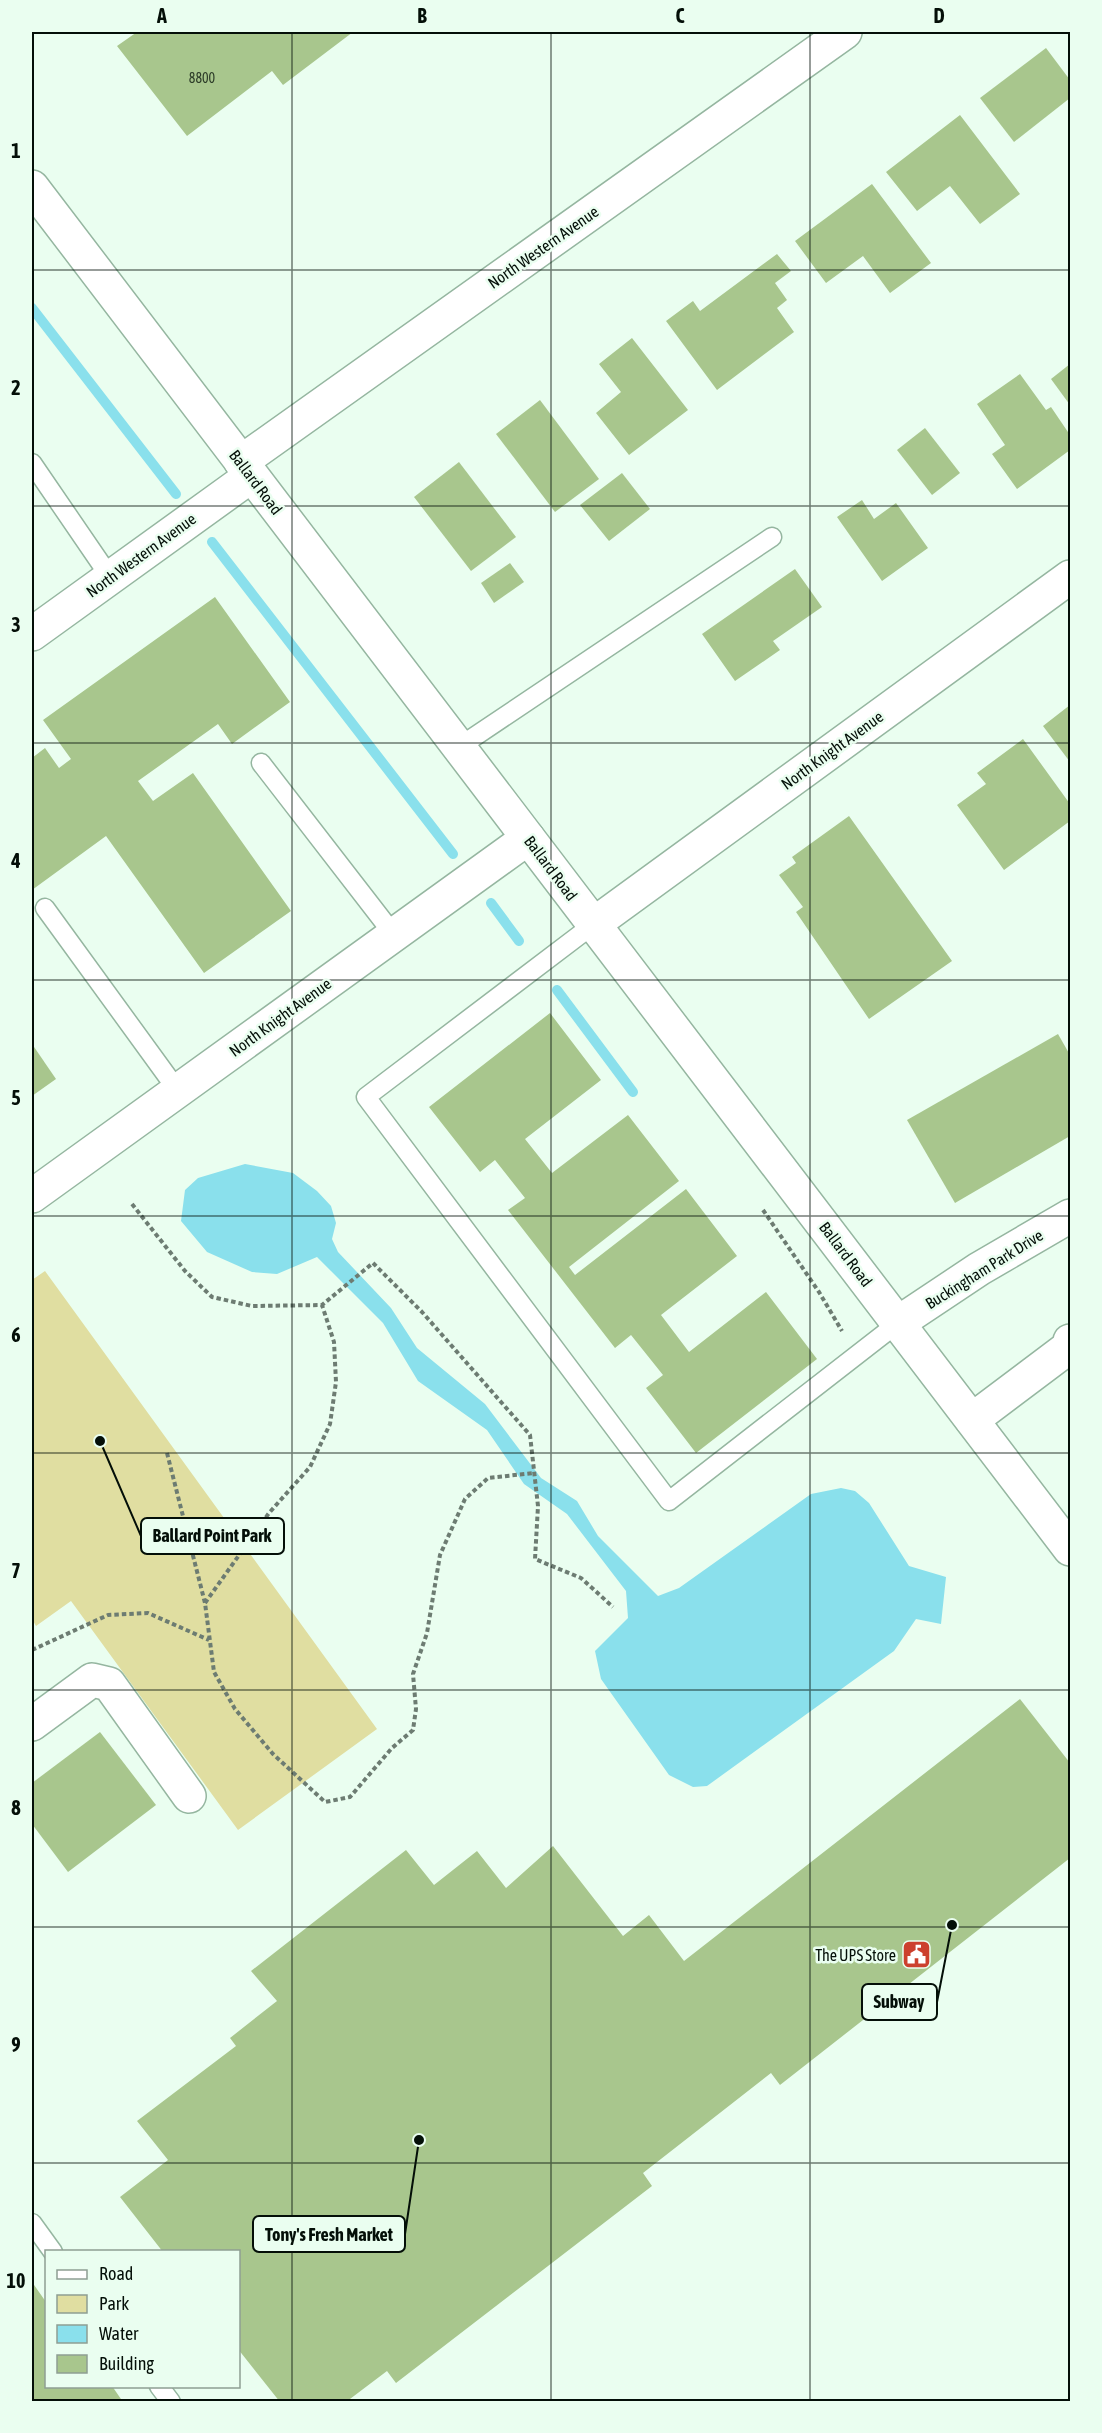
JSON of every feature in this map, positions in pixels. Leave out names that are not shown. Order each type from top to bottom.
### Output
[{"type":"street","name":"North Western Avenue","points":[[32,634],[110,578],[246,469],[845,32]]},
{"type":"street","name":"Ballard Road","points":[[32,187],[1071,1550]]},
{"type":"street","name":"North Knight Avenue","points":[[594,924],[1071,577]]},
{"type":"street","name":"North Knight Avenue","points":[[32,1196],[528,838]]},
{"type":"street","name":"Buckingham Park Drive","points":[[898,1323],[979,1269],[1071,1216]]},
{"type":"street","points":[[972,1420],[1069,1347],[1071,1341]]},
{"type":"street","points":[[32,1724],[92,1680],[109,1684],[189,1796]]},
{"type":"lane","points":[[32,463],[110,578]]},
{"type":"lane","points":[[459,747],[772,537]]},
{"type":"lane","points":[[261,763],[394,935]]},
{"type":"lane","points":[[45,908],[178,1090]]},
{"type":"lane","points":[[594,924],[366,1096],[669,1502],[898,1323]]},
{"type":"lane","points":[[32,2223],[52,2250]]},
{"type":"lane","points":[[160,2388],[171,2402]]},
{"type":"path","points":[[132,1204],[185,1271],[212,1297],[252,1306],[322,1305],[373,1263],[422,1312],[530,1436],[538,1506],[536,1558],[581,1578],[613,1607]]},
{"type":"path","points":[[205,1603],[268,1512],[310,1467],[330,1424],[336,1382],[334,1342],[322,1305]]},
{"type":"path","points":[[167,1453],[205,1603],[214,1672],[235,1709],[273,1754],[325,1802],[350,1797],[392,1748],[413,1730],[416,1709],[413,1674],[427,1633],[440,1555],[465,1499],[488,1478],[533,1475]]},
{"type":"path","points":[[32,1650],[108,1615],[148,1613],[210,1640]]},
{"type":"green space","points":[[45,1271],[377,1729],[238,1830],[71,1601],[36,1626],[32,1619],[32,1280]]},
{"type":"water","points":[[245,1164],[293,1173],[317,1191],[331,1206],[336,1223],[332,1239],[338,1252],[391,1308],[417,1348],[485,1404],[541,1478],[577,1501],[598,1536],[658,1596],[679,1588],[811,1494],[841,1488],[855,1491],[869,1503],[909,1566],[946,1577],[941,1624],[916,1619],[894,1651],[707,1786],[693,1787],[669,1775],[601,1679],[595,1651],[628,1618],[626,1591],[567,1514],[524,1484],[487,1430],[418,1381],[383,1323],[317,1257],[277,1274],[252,1272],[207,1252],[181,1221],[185,1190],[198,1178]]},
{"type":"building","points":[[137,32],[353,32],[283,85],[272,71],[187,136],[117,46]]},
{"type":"building","points":[[1046,48],[1070,80],[1070,98],[1014,142],[980,98]]},
{"type":"building","points":[[960,115],[1020,194],[980,224],[950,186],[917,211],[886,172]]},
{"type":"building","points":[[872,184],[931,263],[890,293],[863,256],[826,283],[795,241]]},
{"type":"building","points":[[777,254],[791,271],[775,283],[787,300],[777,308],[794,332],[717,390],[666,321],[693,301],[700,311]]},
{"type":"building","points":[[632,338],[688,410],[629,455],[596,413],[621,392],[599,364]]},
{"type":"building","points":[[1070,364],[1070,405],[1051,379]]},
{"type":"building","points":[[1020,374],[1046,410],[1051,407],[1070,435],[1070,450],[1017,489],[992,454],[1005,445],[977,404]]},
{"type":"building","points":[[540,400],[599,479],[555,512],[496,434]]},
{"type":"building","points":[[925,428],[960,473],[932,495],[897,450]]},
{"type":"building","points":[[459,462],[516,537],[471,571],[414,497]]},
{"type":"building","points":[[622,473],[650,509],[609,541],[580,505]]},
{"type":"building","points":[[862,500],[874,519],[896,503],[928,548],[882,581],[837,517]]},
{"type":"building","points":[[510,563],[524,582],[494,603],[481,583]]},
{"type":"building","points":[[795,569],[822,607],[773,641],[780,650],[735,681],[702,634]]},
{"type":"building","points":[[215,597],[290,702],[232,744],[218,724],[138,781],[153,801],[193,773],[291,911],[204,973],[106,836],[32,890],[32,758],[45,748],[59,768],[71,759],[43,720]]},
{"type":"building","points":[[1070,705],[1070,762],[1043,726]]},
{"type":"building","points":[[1023,739],[1070,804],[1070,821],[1004,870],[957,805],[986,784],[977,773]]},
{"type":"building","points":[[849,816],[952,961],[869,1019],[796,912],[803,907],[779,875],[796,863],[792,857]]},
{"type":"building","points":[[550,1013],[601,1080],[525,1139],[552,1173],[628,1115],[679,1181],[569,1267],[575,1275],[686,1189],[737,1256],[661,1315],[689,1352],[766,1292],[817,1359],[696,1453],[646,1388],[663,1375],[631,1335],[615,1348],[508,1210],[525,1198],[495,1160],[480,1172],[429,1107]]},
{"type":"building","points":[[1058,1034],[1070,1055],[1070,1136],[955,1203],[907,1120]]},
{"type":"building","points":[[32,1044],[56,1079],[32,1096]]},
{"type":"building","points":[[1020,1699],[1070,1763],[1070,1858],[780,2085],[771,2073],[643,2173],[652,2186],[396,2383],[387,2371],[346,2402],[280,2402],[240,2352],[240,2250],[161,2250],[120,2197],[168,2160],[137,2121],[236,2046],[230,2038],[277,2001],[251,1971],[406,1850],[434,1885],[477,1851],[506,1888],[553,1846],[623,1936],[649,1915],[684,1961]]},
{"type":"building","points":[[100,1732],[156,1805],[68,1872],[32,1824],[32,1783]]},
{"type":"building","points":[[32,2282],[45,2301],[45,2388],[113,2388],[123,2402],[32,2402]]},
{"type":"waterway","points":[[32,308],[176,494]]},
{"type":"waterway","points":[[212,542],[453,854]]},
{"type":"waterway","points":[[491,903],[519,941]]},
{"type":"waterway","points":[[557,990],[633,1092]]},
{"type":"place","name":"Ballard Point Park","points":[[100,1441]]},
{"type":"place","name":"Subway","points":[[952,1925]]},
{"type":"place","name":"The UPS Store","points":[[917,1955]]},
{"type":"place","name":"Tony's Fresh Market","points":[[419,2140]]}]
